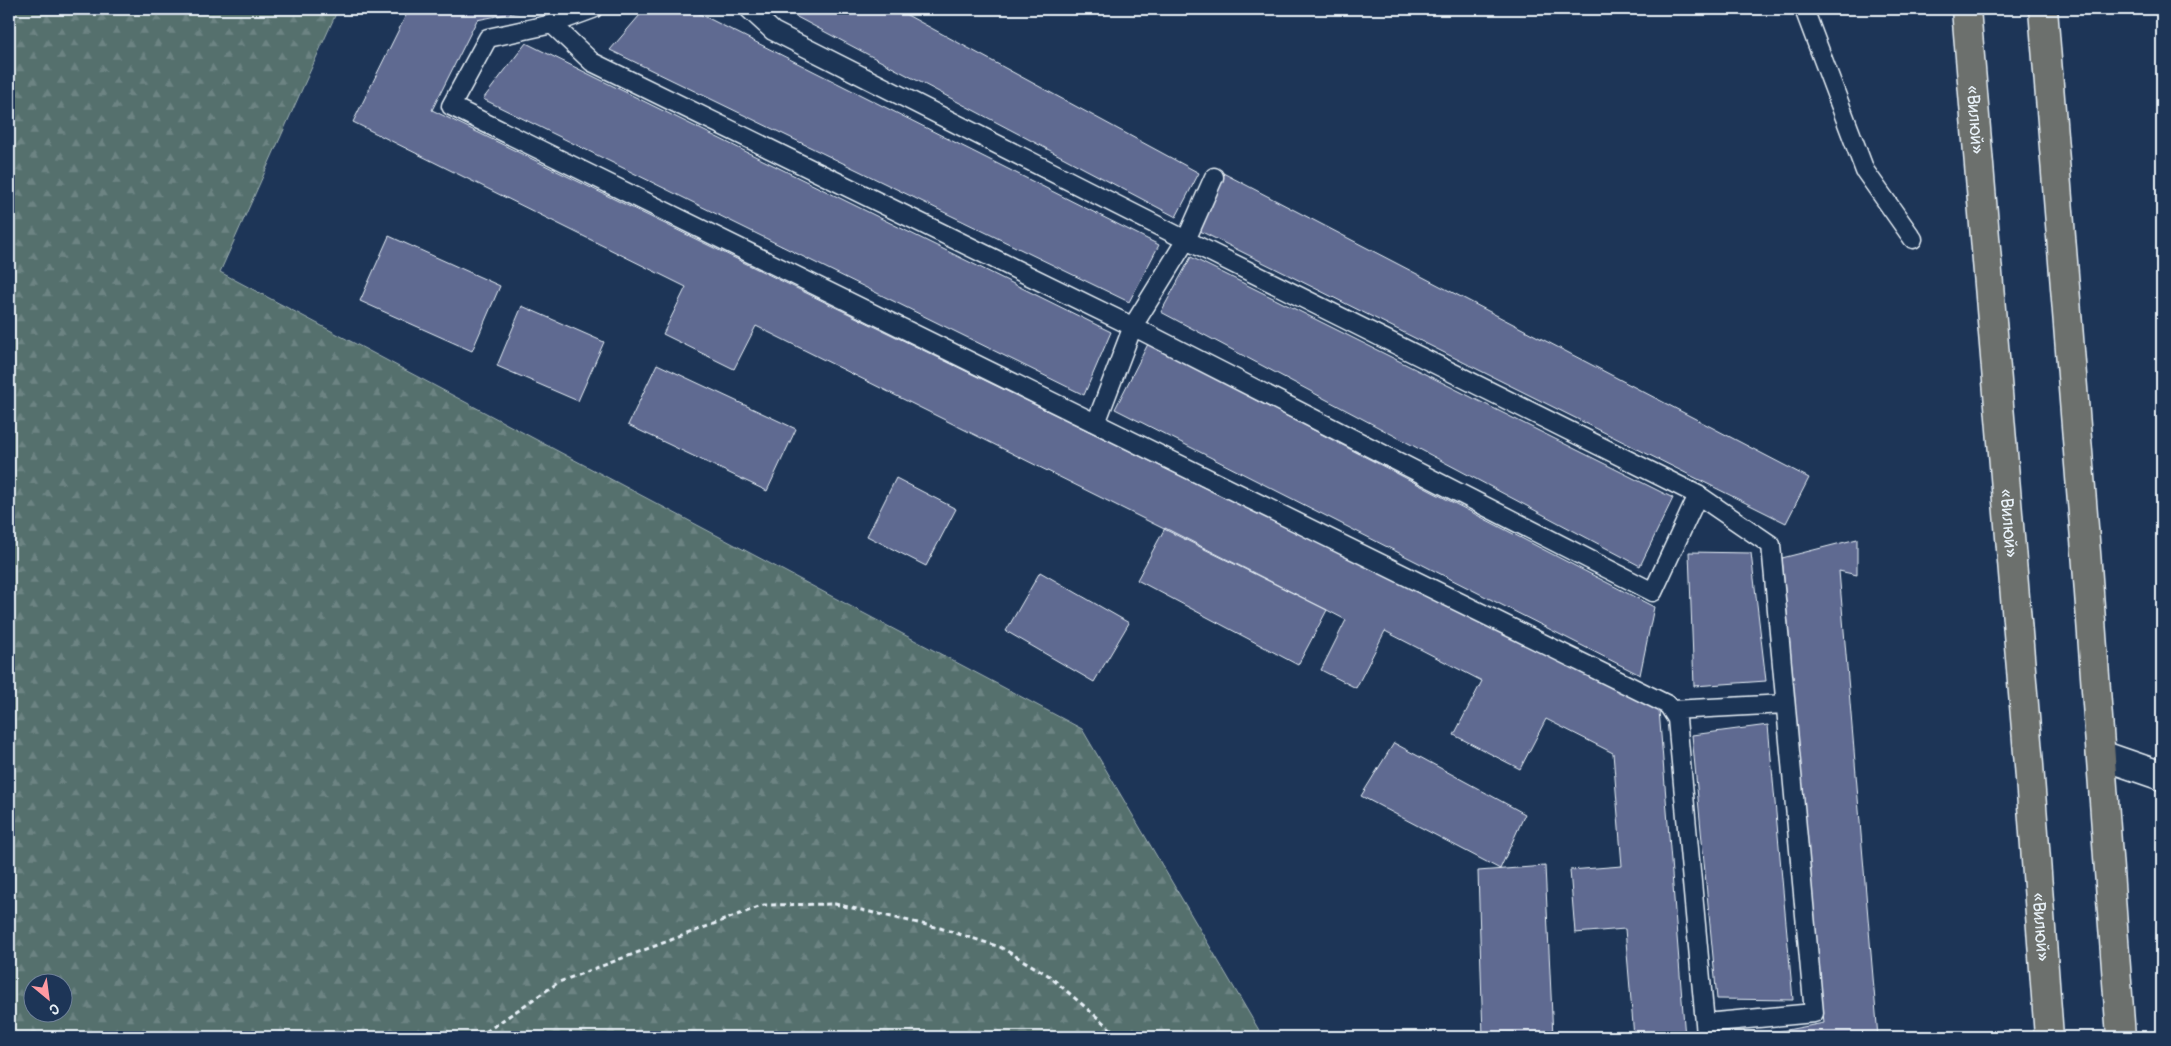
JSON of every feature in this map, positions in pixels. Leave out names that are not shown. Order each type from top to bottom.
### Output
[{"type":"highway","name":"«Вилюй»","points":[[1966,9],[2028,755],[2049,1037]]},
{"type":"highway","points":[[2043,9],[2121,1037]]},
{"type":"street","points":[[2100,755],[2162,776]]},
{"type":"lane","points":[[593,9],[552,24],[488,38],[451,106],[1668,705],[1677,719],[1706,1030],[1814,1013],[1771,545],[1698,495],[1186,240],[773,31],[753,10]]},
{"type":"lane","points":[[1804,9],[1865,172],[1913,238]]},
{"type":"lane","points":[[552,24],[592,62],[1133,326],[1653,592],[1698,495]]},
{"type":"lane","points":[[1096,423],[1133,326],[1186,240],[1214,177]]},
{"type":"lane","points":[[1672,710],[1785,704]]},
{"type":"path","points":[[478,1037],[559,982],[764,905],[835,904],[940,928],[1000,946],[1048,975],[1120,1037]]},
{"type":"green space","points":[[9,9],[338,9],[220,272],[1082,729],[1263,1037],[9,1037]]},
{"type":"building","points":[[409,9],[532,9],[477,20],[432,110],[1659,710],[1685,1037],[1634,1037],[1625,929],[1575,933],[1570,870],[1622,866],[1613,753],[1546,719],[1520,769],[1454,735],[1482,681],[1385,631],[1356,688],[1321,670],[1346,620],[1327,610],[756,326],[734,369],[663,334],[686,287],[353,122]]},
{"type":"building","points":[[645,9],[690,9],[1159,245],[1129,302],[610,50]]},
{"type":"building","points":[[797,9],[896,9],[1199,173],[1176,217],[793,15]]},
{"type":"building","points":[[526,43],[1111,332],[1084,395],[483,99]]},
{"type":"building","points":[[1223,173],[1809,478],[1786,523],[1198,230]]},
{"type":"building","points":[[389,236],[500,286],[472,351],[360,301]]},
{"type":"building","points":[[1191,257],[1673,498],[1640,566],[1161,312]]},
{"type":"building","points":[[522,306],[604,342],[578,401],[497,366]]},
{"type":"building","points":[[1148,344],[1654,607],[1640,675],[1115,409]]},
{"type":"building","points":[[657,364],[796,429],[767,491],[628,425]]},
{"type":"building","points":[[896,478],[956,509],[926,566],[867,536]]},
{"type":"building","points":[[1165,528],[1327,610],[1298,665],[1137,580]]},
{"type":"building","points":[[1857,539],[1857,575],[1839,571],[1878,1037],[1750,1037],[1824,1023],[1782,558]]},
{"type":"building","points":[[1689,552],[1751,553],[1766,681],[1694,686]]},
{"type":"building","points":[[1040,572],[1129,623],[1094,682],[1006,631]]},
{"type":"building","points":[[1768,725],[1793,1000],[1717,999],[1692,735]]},
{"type":"building","points":[[1394,743],[1525,814],[1500,869],[1361,796]]},
{"type":"building","points":[[1545,866],[1553,1037],[1483,1037],[1478,871]]}]
